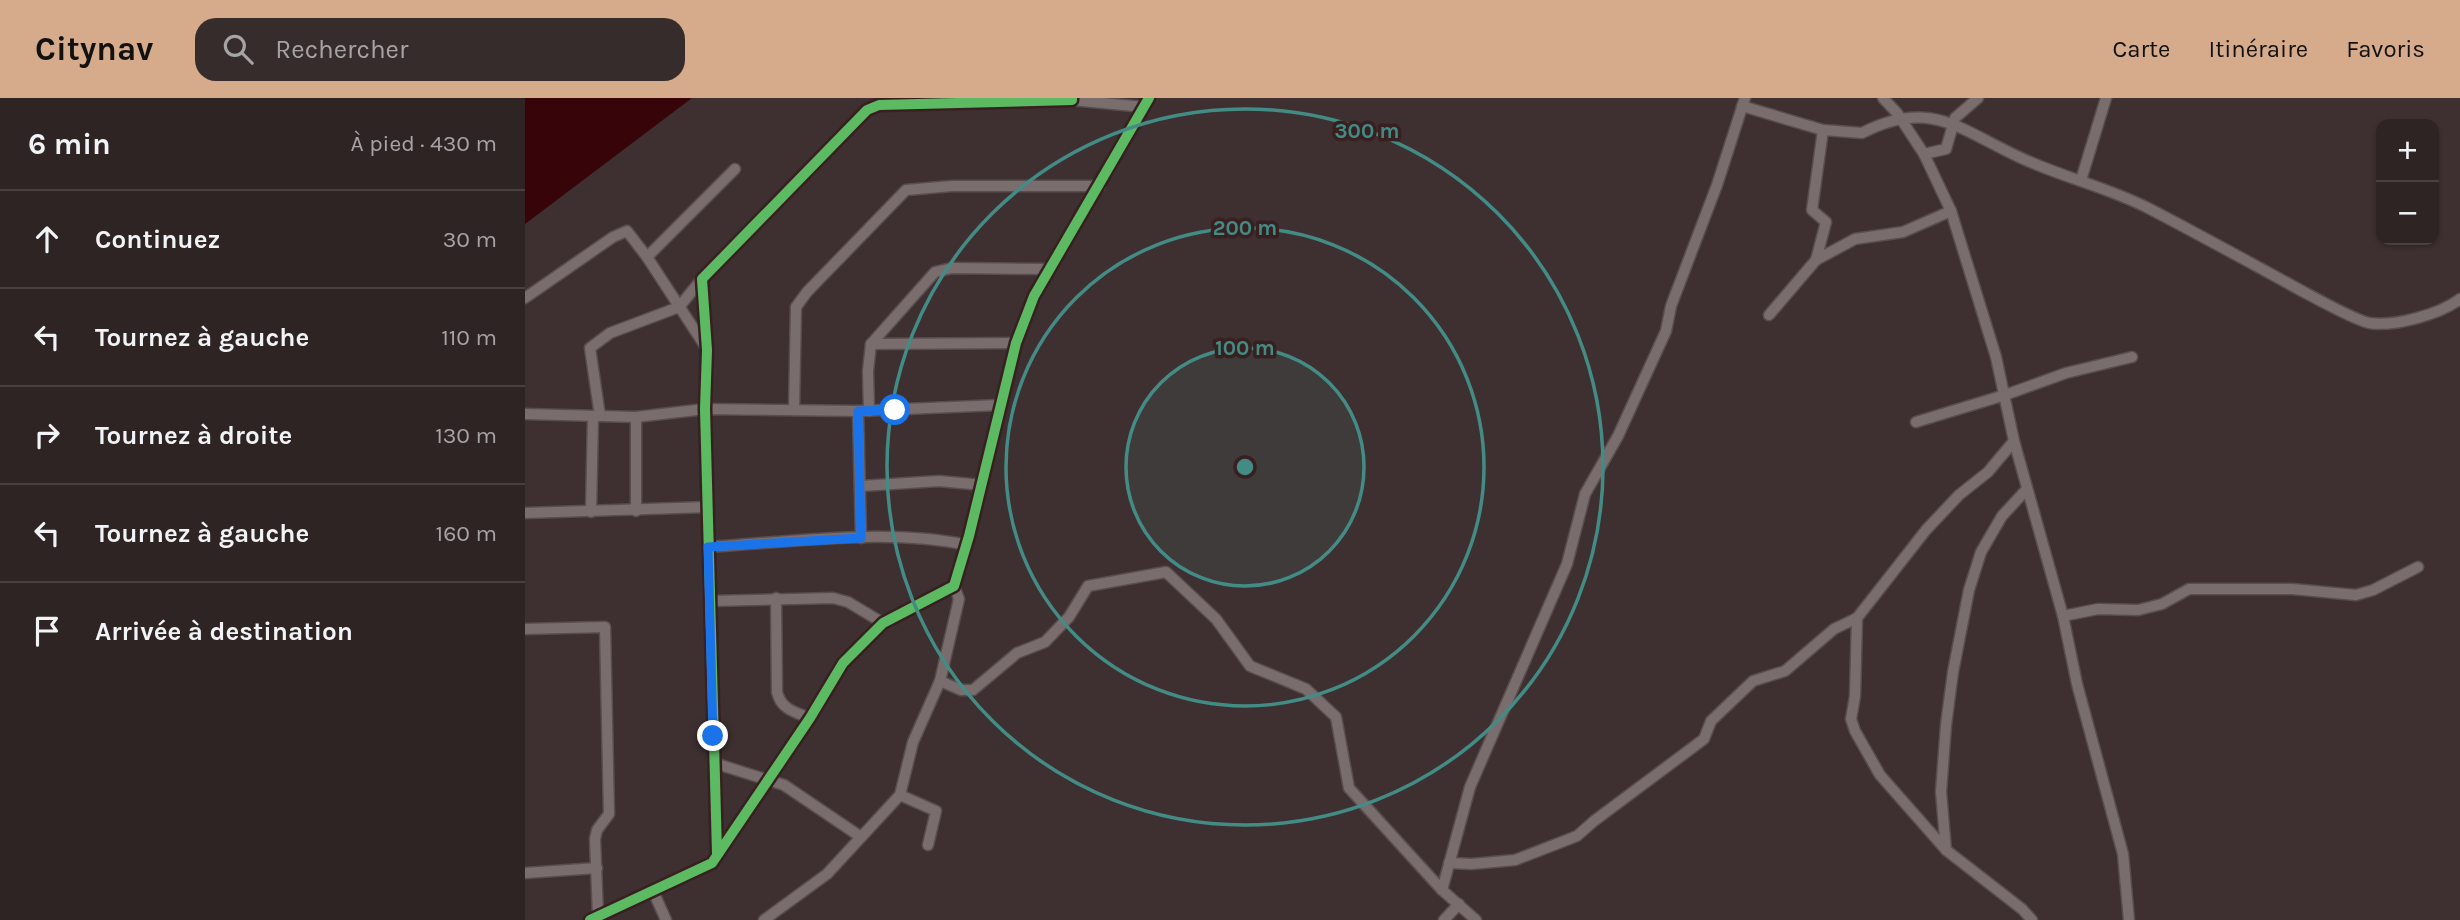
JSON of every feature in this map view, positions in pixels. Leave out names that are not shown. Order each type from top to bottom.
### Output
[{"type":"street","points":[[1883,98],[1898,113],[1924,154],[1951,211],[1996,357],[2014,441],[2063,616],[2077,684],[2123,854],[2129,920]]},
{"type":"street","points":[[1924,154],[1946,149],[1955,118],[1978,98]]},
{"type":"street","points":[[2081,180],[2106,98]]},
{"type":"street","points":[[591,512],[596,417],[590,348],[610,333],[679,307],[702,279],[867,110],[878,102],[1072,99],[1147,102],[1100,186],[1048,269],[1034,296],[1016,343],[967,545],[954,586],[959,599],[940,681],[913,742],[900,795],[827,874],[764,920]]},
{"type":"street","points":[[1442,890],[1470,787],[1567,564],[1585,494],[1618,436],[1667,331],[1671,306],[1717,185],[1744,102],[1823,130],[1862,133],[1879,120],[1898,113],[1924,109],[1955,118],[2019,157],[2144,206],[2318,299],[2369,323],[2409,321],[2452,305],[2460,299]]},
{"type":"street","points":[[1816,260],[1826,222],[1812,210],[1823,130]]},
{"type":"street","points":[[647,257],[735,169]]},
{"type":"street","points":[[794,410],[796,307],[807,292],[906,190],[952,186],[1100,186]]},
{"type":"street","points":[[1769,315],[1816,260],[1855,239],[1903,233],[1951,211]]},
{"type":"street","points":[[525,298],[613,237],[627,231],[707,350]]},
{"type":"street","points":[[861,538],[863,411],[871,344],[935,272],[952,268],[1048,269]]},
{"type":"street","points":[[702,279],[707,350],[705,409],[717,853]]},
{"type":"street","points":[[871,344],[1016,343]]},
{"type":"street","points":[[1916,422],[2066,373],[2132,357]]},
{"type":"street","points":[[525,414],[636,417],[705,409],[863,411],[1000,405]]},
{"type":"street","points":[[636,417],[636,510]]},
{"type":"street","points":[[1449,863],[1515,860],[1577,836],[1704,739],[1711,721],[1753,681],[1785,671],[1834,629],[1857,618],[1926,530],[1959,495],[1988,472],[2014,441]]},
{"type":"street","points":[[861,486],[939,481],[982,485]]},
{"type":"street","points":[[1946,850],[1941,792],[1946,724],[1969,590],[1981,552],[2002,516],[2027,489]]},
{"type":"street","points":[[525,513],[708,507]]},
{"type":"street","points":[[708,547],[861,538],[942,540],[967,545]]},
{"type":"street","points":[[2063,616],[2098,609],[2138,610],[2162,604],[2189,589],[2292,589],[2356,595],[2373,590],[2418,567]]},
{"type":"street","points":[[940,681],[961,690],[973,690],[1017,653],[1045,642],[1069,617],[1088,586],[1166,572],[1216,619],[1250,666],[1306,689],[1336,717],[1349,788],[1442,890],[1476,920]]},
{"type":"street","points":[[525,629],[605,627],[609,814],[597,830],[595,839],[597,868],[594,918],[712,863],[810,719],[843,663],[883,623],[954,586]]},
{"type":"street","points":[[776,598],[776,692],[782,706],[810,719]]},
{"type":"street","points":[[711,601],[833,598],[848,602],[883,623]]},
{"type":"street","points":[[1857,618],[1855,696],[1851,719],[1880,775],[1946,850],[2022,909],[2032,920]]},
{"type":"street","points":[[714,763],[784,785],[861,837]]},
{"type":"street","points":[[900,795],[936,811],[928,845]]},
{"type":"street","points":[[525,873],[597,868]]},
{"type":"street","points":[[653,891],[666,920]]},
{"type":"street","points":[[1444,920],[1459,904]]},
{"type":"shaded area","points":[[525,98],[692,98],[525,224]]},
{"type":"cycle path","points":[[717,853],[705,409],[707,350],[702,279],[867,110],[879,105],[1072,98]]},
{"type":"cycle path","points":[[590,920],[712,863],[810,718],[843,663],[883,623],[954,586],[969,536],[1016,343],[1034,296],[1149,98]]},
{"type":"route","points":[[713,736],[708,547],[861,538],[858,411],[895,410]]}]
